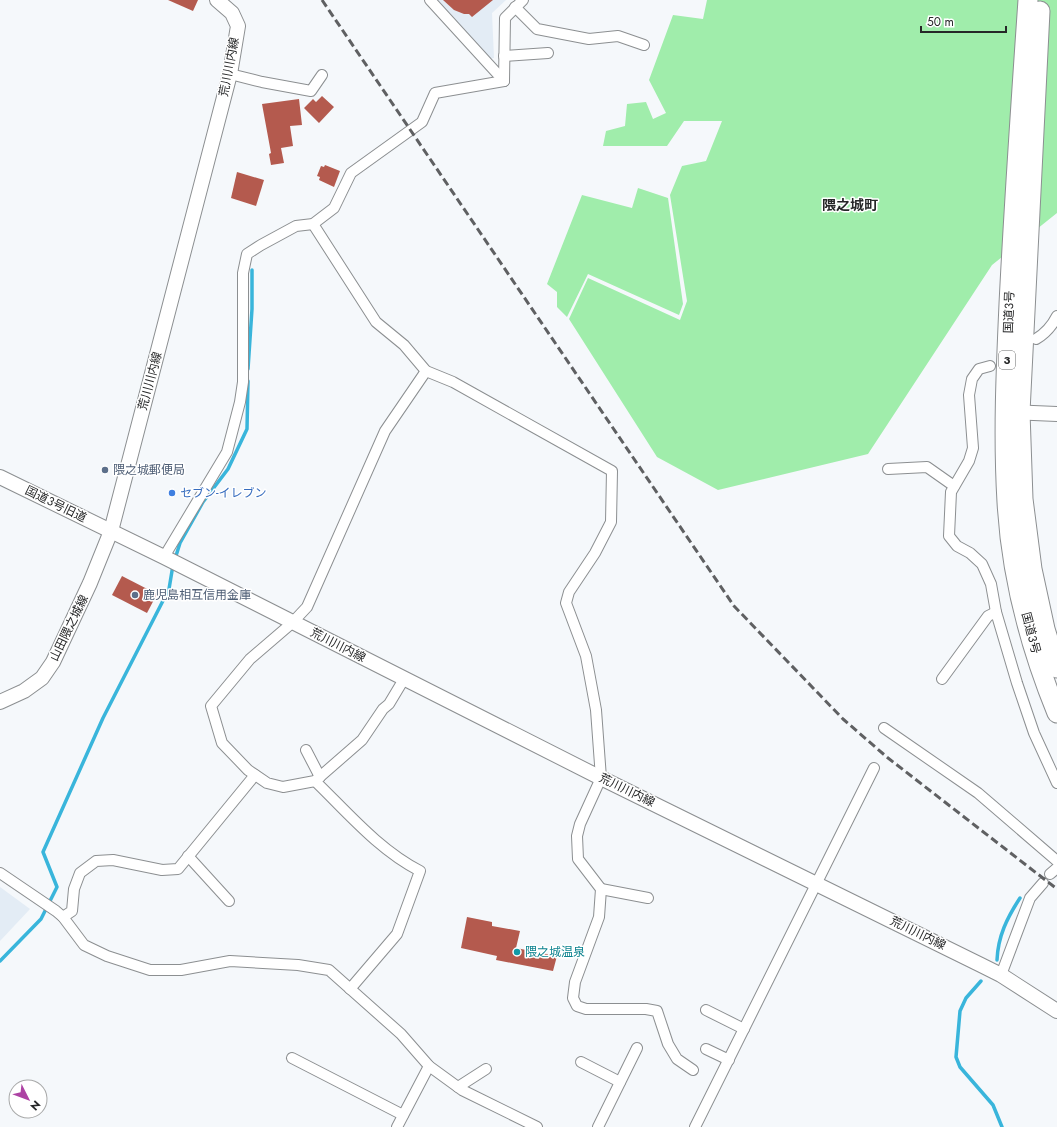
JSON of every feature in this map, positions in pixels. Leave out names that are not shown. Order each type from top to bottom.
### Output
[{"type":"highway","name":"国道3号","points":[[1028,0],[1012,251],[1012,412],[1032,568],[1045,628],[1057,668]]},
{"type":"highway","name":"国道3号","points":[[1041,0],[1007,503],[1015,570],[1031,634],[1047,688],[1057,713]]},
{"type":"main road","name":"荒川川内線","points":[[217,0],[232,13],[238,26],[230,74],[111,531],[601,778],[1002,975],[1057,1012]]},
{"type":"main road","points":[[1012,412],[1057,414]]},
{"type":"main road","name":"国道3号旧道","points":[[0,477],[111,531]]},
{"type":"main road","name":"山田隈之城線","points":[[0,702],[24,691],[42,678],[53,662],[90,584],[111,531]]},
{"type":"street","points":[[430,0],[504,82]]},
{"type":"street","points":[[504,82],[504,18],[519,3],[537,29],[589,38],[618,36],[644,45]]},
{"type":"street","points":[[504,56],[548,53]]},
{"type":"street","points":[[230,74],[262,82],[311,91],[322,75]]},
{"type":"street","points":[[170,560],[227,452],[240,402],[243,382],[243,273],[247,254],[296,226],[313,224],[334,208],[350,173],[422,122],[435,94],[504,82]]},
{"type":"street","points":[[313,224],[376,322],[404,345],[426,371],[453,382],[612,471],[611,522],[595,553],[569,592],[566,603],[586,656],[595,702],[601,778],[580,824],[577,836],[578,859],[601,889],[599,917],[575,982],[573,998],[577,1006],[586,1009],[646,1009],[657,1011],[668,1044],[677,1059],[694,1070]]},
{"type":"street","points":[[1036,339],[1043,335],[1052,325],[1057,316]]},
{"type":"street","points":[[990,366],[979,369],[972,379],[969,395],[973,448],[969,461],[951,492],[949,536],[957,546],[970,553],[982,564],[991,584],[996,612],[1017,683],[1034,733],[1057,783]]},
{"type":"street","points":[[404,678],[389,704],[382,709],[362,740],[318,779],[283,787],[267,783],[254,774],[222,743],[211,706],[250,659],[292,622],[307,606],[385,431],[426,371]]},
{"type":"street","points":[[888,470],[927,467],[954,486]]},
{"type":"street","points":[[942,679],[988,616],[996,612]]},
{"type":"street","points":[[884,728],[978,793],[1057,861]]},
{"type":"street","points":[[306,750],[318,779],[359,824],[400,860],[420,871],[397,934],[350,989]]},
{"type":"street","points":[[696,1127],[874,768]]},
{"type":"street","points":[[63,917],[72,911],[74,889],[80,873],[96,861],[113,860],[162,870],[178,869],[254,774]]},
{"type":"street","points":[[188,856],[229,901]]},
{"type":"street","points":[[0,873],[63,917],[84,945],[107,956],[150,970],[180,970],[230,961],[298,965],[329,970],[401,1034],[429,1066],[458,1086],[537,1127]]},
{"type":"street","points":[[1002,975],[1030,898],[1043,883]]},
{"type":"street","points":[[601,889],[648,898]]},
{"type":"street","points":[[706,1010],[744,1029]]},
{"type":"street","points":[[598,1127],[637,1048]]},
{"type":"street","points":[[706,1049],[729,1060]]},
{"type":"street","points":[[292,1058],[404,1115]]},
{"type":"street","points":[[581,1062],[620,1082]]},
{"type":"street","points":[[397,1127],[429,1066]]},
{"type":"street","points":[[458,1086],[486,1069]]},
{"type":"shaded area","points":[[435,0],[506,0],[492,13],[494,58],[488,59]]},
{"type":"shaded area","points":[[0,887],[30,909],[0,941]]},
{"type":"green space","points":[[707,0],[1057,0],[1057,213],[992,265],[868,454],[718,490],[657,457],[569,319],[588,278],[680,320],[687,301],[670,195],[682,166],[706,161],[722,121],[684,121],[667,146],[603,146],[606,131],[625,126],[627,104],[646,102],[653,119],[666,113],[649,80],[673,15],[703,19]]},
{"type":"green space","points":[[638,188],[668,198],[683,304],[679,315],[588,274],[567,317],[557,307],[557,292],[547,284],[582,195],[632,208]]},
{"type":"building","points":[[168,0],[198,0],[193,11]]},
{"type":"building","points":[[443,0],[493,0],[472,17],[469,14],[464,14],[454,10]]},
{"type":"building","points":[[322,96],[334,107],[319,123],[304,108],[313,99],[316,102]]},
{"type":"building","points":[[299,99],[302,125],[290,126],[293,146],[281,148],[284,163],[271,165],[269,154],[271,153],[262,104]]},
{"type":"building","points":[[325,165],[340,171],[334,187],[319,180],[320,177],[317,176],[321,166],[324,167]]},
{"type":"building","points":[[237,172],[264,180],[256,206],[231,198]]},
{"type":"building","name":"鹿児島相互信用金庫","points":[[122,576],[157,594],[147,613],[112,595]]},
{"type":"building","points":[[467,917],[492,922],[492,926],[520,931],[516,948],[557,956],[553,971],[496,960],[497,956],[461,948]]},
{"type":"waterway","points":[[248,369],[252,309],[252,270]]},
{"type":"waterway","points":[[175,559],[180,543],[203,502],[228,469],[247,429],[248,381]]},
{"type":"waterway","points":[[0,961],[41,919],[57,887],[43,852],[103,718],[169,589],[173,565]]},
{"type":"waterway","points":[[997,960],[1001,935],[1020,898]]},
{"type":"waterway","points":[[981,981],[966,998],[960,1011],[956,1057],[960,1067],[993,1105],[1002,1127]]},
{"type":"railway","points":[[322,0],[734,606],[843,719],[888,758],[1057,889]]},
{"type":"place","name":"隈之城郵便局","points":[[105,470]]},
{"type":"place","name":"セブン-イレブン","points":[[172,493]]},
{"type":"place","name":"鹿児島相互信用金庫","points":[[135,595]]},
{"type":"place","name":"隈之城温泉","points":[[517,952]]},
{"type":"district","name":"隈之城町","points":[[850,205]]}]
